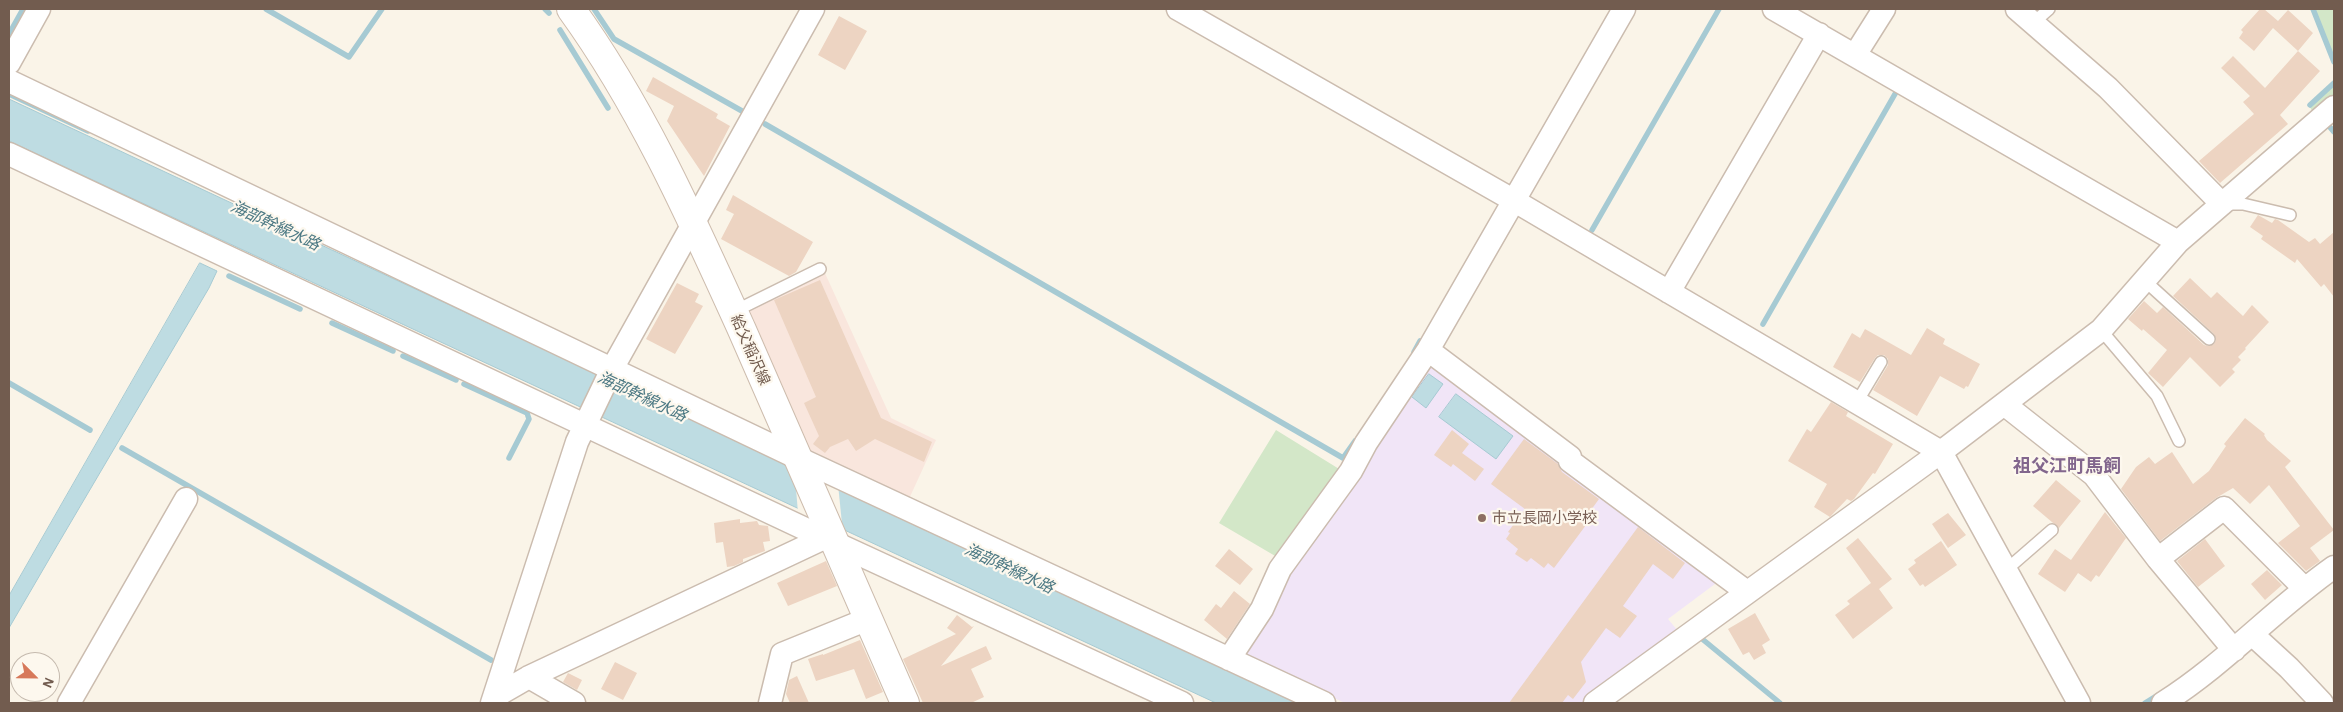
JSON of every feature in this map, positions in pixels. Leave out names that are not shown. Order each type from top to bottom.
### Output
[{"type":"main road","name":"給父稲沢線","points":[[571,9],[634,108],[693,222],[802,463],[829,536],[905,703]]},
{"type":"street","points":[[9,63],[39,9]]},
{"type":"street","points":[[494,699],[577,442],[610,373],[813,9]]},
{"type":"street","points":[[1178,9],[1513,200],[1941,452],[2079,703]]},
{"type":"street","points":[[1229,659],[1262,609],[1280,570],[1351,471],[1366,443],[1428,350],[1624,9]]},
{"type":"street","points":[[1774,9],[2178,242]]},
{"type":"street","points":[[1855,55],[1884,9]]},
{"type":"street","points":[[2033,13],[2222,204]]},
{"type":"street","points":[[1670,292],[1819,34]]},
{"type":"street","points":[[9,81],[610,373],[1324,703]]},
{"type":"street","points":[[1595,703],[1941,452],[2101,330],[2178,242],[2334,108]]},
{"type":"street","points":[[9,154],[587,421],[1182,703]]},
{"type":"street","points":[[1428,350],[1570,457],[1570,462],[1747,592]]},
{"type":"street","points":[[2004,404],[2094,475],[2158,559],[2234,650]]},
{"type":"street","points":[[69,703],[186,499]]},
{"type":"street","points":[[2158,559],[2224,508],[2304,588]]},
{"type":"street","points":[[494,699],[529,677],[829,536]]},
{"type":"street","points":[[2163,703],[2254,635],[2304,588],[2334,567]]},
{"type":"street","points":[[770,703],[782,654],[868,619]]},
{"type":"street","points":[[2254,635],[2290,668],[2322,703]]},
{"type":"street","points":[[529,677],[574,703]]},
{"type":"lane","points":[[2222,204],[2243,204],[2290,215]]},
{"type":"lane","points":[[733,312],[820,269]]},
{"type":"lane","points":[[2144,280],[2209,339]]},
{"type":"lane","points":[[2101,330],[2157,396],[2178,441]]},
{"type":"lane","points":[[1857,402],[1881,362]]},
{"type":"lane","points":[[2006,570],[2052,530]]},
{"type":"shaded area","points":[[824,271],[891,418],[936,440],[908,501],[811,456],[747,309]]},
{"type":"shaded area","name":"市立長岡小学校","points":[[1428,361],[1723,578],[1668,619],[1678,631],[1581,703],[1345,703],[1238,654]]},
{"type":"green space","points":[[2314,9],[2334,9],[2334,59]]},
{"type":"green space","points":[[2334,85],[2334,96],[2312,111],[2310,107]]},
{"type":"green space","points":[[1276,430],[1344,472],[1282,560],[1219,523]]},
{"type":"water","name":"海部幹線水路","points":[[9,99],[1301,703],[1216,703],[9,141]]},
{"type":"water","points":[[200,263],[217,271],[209,288],[9,628],[9,596]]},
{"type":"water","points":[[1429,374],[1443,384],[1426,408],[1412,397]]},
{"type":"water","points":[[1456,394],[1513,436],[1496,459],[1439,417]]},
{"type":"pier","points":[[794,464],[838,484],[843,534],[798,513]]},
{"type":"building","points":[[2260,9],[2264,9],[2278,21],[2288,10],[2313,33],[2298,51],[2273,28],[2254,51],[2239,38],[2243,32],[2241,30]]},
{"type":"building","points":[[839,16],[867,31],[845,70],[818,55]]},
{"type":"building","points":[[2298,51],[2320,71],[2280,115],[2288,124],[2220,183],[2199,161],[2254,114],[2243,102],[2250,96],[2221,68],[2233,56],[2265,88]]},
{"type":"building","points":[[653,77],[718,114],[716,118],[730,126],[704,176],[667,121],[674,106],[646,91]]},
{"type":"building","points":[[733,195],[813,242],[796,272],[789,276],[721,239],[734,214],[726,210]]},
{"type":"building","points":[[2258,215],[2272,223],[2275,219],[2278,220],[2309,242],[2315,238],[2320,244],[2334,232],[2334,297],[2324,284],[2321,287],[2297,259],[2295,263],[2261,239],[2263,236],[2250,227]]},
{"type":"building","points":[[2190,278],[2211,298],[2217,292],[2243,316],[2252,305],[2269,322],[2238,357],[2241,360],[2232,369],[2235,372],[2220,387],[2190,357],[2163,387],[2148,373],[2167,350],[2143,329],[2142,331],[2128,319],[2144,301],[2157,313],[2163,307],[2204,345],[2214,344],[2216,340],[2214,334],[2173,296]]},
{"type":"building","points":[[820,280],[881,418],[932,442],[924,462],[875,439],[856,451],[848,439],[830,447],[825,453],[813,444],[819,436],[804,403],[816,397],[774,300]]},
{"type":"building","points":[[677,283],[699,294],[695,302],[703,306],[675,354],[646,339]]},
{"type":"building","points":[[1927,328],[1945,339],[1943,344],[1980,364],[1968,387],[1966,386],[1964,389],[1940,376],[1917,416],[1873,390],[1888,365],[1888,359],[1884,355],[1878,355],[1875,358],[1860,382],[1833,367],[1852,333],[1860,338],[1865,329],[1911,355]]},
{"type":"building","points":[[1831,402],[1848,412],[1846,416],[1893,444],[1875,474],[1873,473],[1854,499],[1851,501],[1847,499],[1830,517],[1814,507],[1827,484],[1788,461],[1807,429],[1811,432]]},
{"type":"building","points":[[2245,418],[2265,434],[2267,440],[2291,461],[2285,467],[2334,530],[2310,548],[2320,561],[2306,571],[2278,543],[2300,526],[2269,485],[2250,504],[2233,488],[2216,498],[2160,541],[2121,489],[2136,467],[2149,457],[2155,464],[2172,452],[2193,484],[2209,471],[2226,446],[2224,444]]},
{"type":"building","points":[[1452,430],[1469,444],[1462,453],[1484,469],[1475,481],[1453,464],[1451,467],[1434,455]]},
{"type":"building","points":[[1524,439],[1558,464],[1562,472],[1599,499],[1591,510],[1595,513],[1554,568],[1548,563],[1544,568],[1531,558],[1527,562],[1515,554],[1518,549],[1506,539],[1510,533],[1508,532],[1525,509],[1491,484]]},
{"type":"building","points":[[2056,480],[2081,501],[2059,528],[2033,506]]},
{"type":"building","points":[[2105,512],[2126,538],[2099,577],[2096,575],[2091,582],[2078,573],[2065,592],[2038,574],[2055,549],[2071,560]]},
{"type":"building","points":[[1948,513],[1966,535],[1948,548],[1932,524]]},
{"type":"building","points":[[740,519],[740,523],[757,521],[759,525],[768,526],[770,541],[763,542],[765,551],[743,559],[743,562],[734,566],[727,567],[723,542],[716,543],[714,523]]},
{"type":"building","points":[[1638,527],[1685,563],[1673,579],[1653,564],[1623,606],[1637,616],[1620,638],[1606,628],[1581,662],[1586,682],[1573,699],[1568,695],[1562,703],[1509,703]]},
{"type":"building","points":[[1858,538],[1892,579],[1879,589],[1893,608],[1853,639],[1835,615],[1850,604],[1847,601],[1871,583],[1846,548]]},
{"type":"building","points":[[2205,539],[2225,566],[2198,587],[2177,561]]},
{"type":"building","points":[[1941,541],[1957,565],[1925,587],[1923,584],[1920,586],[1908,569],[1916,563],[1914,560]]},
{"type":"building","points":[[1229,549],[1253,569],[1240,585],[1215,566]]},
{"type":"building","points":[[826,561],[837,586],[788,606],[777,583]]},
{"type":"building","points":[[2267,570],[2282,585],[2265,600],[2251,584]]},
{"type":"building","points":[[1234,591],[1250,604],[1227,639],[1204,620],[1216,604],[1221,608]]},
{"type":"building","points":[[1755,613],[1770,640],[1762,645],[1766,653],[1754,660],[1749,652],[1743,655],[1728,629]]},
{"type":"building","points":[[957,615],[972,627],[974,626],[941,666],[986,646],[992,659],[971,669],[984,697],[971,703],[923,703],[903,659],[956,634],[947,628]]},
{"type":"building","points":[[860,640],[883,692],[866,699],[854,669],[816,681],[808,659]]},
{"type":"building","points":[[615,662],[637,673],[623,700],[601,689]]},
{"type":"building","points":[[568,673],[582,680],[577,690],[563,682]]},
{"type":"building","points":[[797,676],[809,703],[790,703],[786,694],[789,680]]},
{"type":"waterway","points":[[9,34],[23,9]]},
{"type":"waterway","points":[[266,9],[349,57],[382,9]]},
{"type":"waterway","points":[[545,9],[549,13]]},
{"type":"waterway","points":[[594,9],[614,39],[742,111]]},
{"type":"waterway","points":[[1592,230],[1719,9]]},
{"type":"waterway","points":[[2313,9],[2334,62]]},
{"type":"waterway","points":[[560,30],[608,108]]},
{"type":"waterway","points":[[2310,105],[2334,83]]},
{"type":"waterway","points":[[1763,324],[1899,87]]},
{"type":"waterway","points":[[9,94],[88,131]]},
{"type":"waterway","points":[[765,124],[1343,458],[1355,441]]},
{"type":"waterway","points":[[2329,126],[2334,132]]},
{"type":"waterway","points":[[229,276],[300,309]]},
{"type":"waterway","points":[[332,323],[393,351]]},
{"type":"waterway","points":[[1414,352],[1420,341]]},
{"type":"waterway","points":[[403,356],[456,380]]},
{"type":"waterway","points":[[9,383],[90,430]]},
{"type":"waterway","points":[[464,384],[527,413],[529,419],[509,458]]},
{"type":"waterway","points":[[122,448],[491,660]]},
{"type":"waterway","points":[[1701,638],[1780,703]]},
{"type":"waterway","points":[[2145,703],[2158,695]]},
{"type":"place","name":"市立長岡小学校","points":[[1482,518]]},
{"type":"district","name":"祖父江町馬飼","points":[[2067,467]]}]
